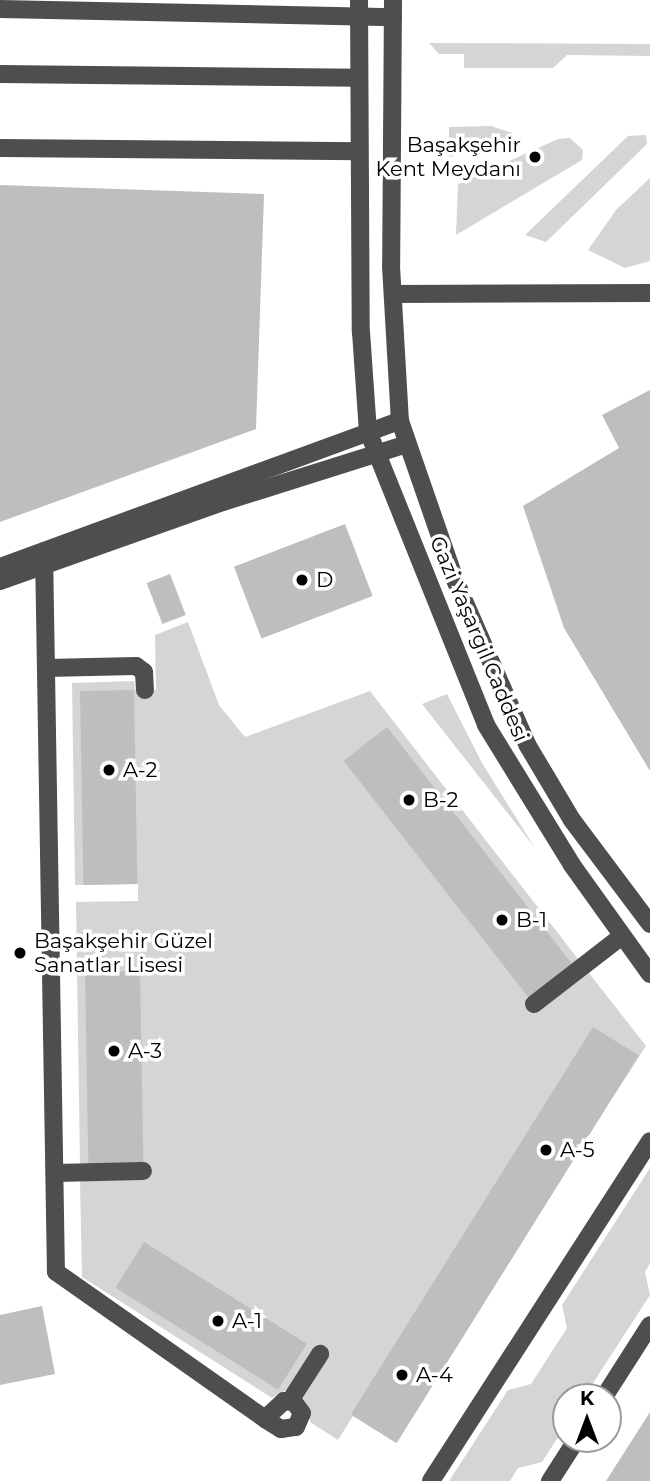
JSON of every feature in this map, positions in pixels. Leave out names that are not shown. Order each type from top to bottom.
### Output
[{"type":"street","name":"Gazi Yaşargil Caddesi","points":[[359,8],[361,332],[368,431],[486,725],[519,785],[650,974]]},
{"type":"street","points":[[0,9],[393,8]]},
{"type":"street","name":"Gazi Yaşargil Caddesi","points":[[393,8],[393,294],[400,421],[455,580],[528,746],[572,820],[650,924]]},
{"type":"street","points":[[0,74],[359,78]]},
{"type":"street","points":[[0,148],[359,151]]},
{"type":"street","points":[[393,294],[650,293]]},
{"type":"street","points":[[0,581],[44,558],[368,431],[400,421]]},
{"type":"street","points":[[0,567],[44,558],[407,444]]},
{"type":"street","points":[[44,558],[56,1272],[281,1429],[296,1427],[302,1413],[290,1401]]},
{"type":"street","points":[[46,668],[139,667],[145,690]]},
{"type":"street","points":[[534,1004],[622,936]]},
{"type":"street","points":[[431,1481],[650,1141]]},
{"type":"street","points":[[55,1173],[143,1171]]},
{"type":"street","points":[[613,1383],[650,1325]]},
{"type":"street","points":[[290,1401],[320,1354]]},
{"type":"street","points":[[265,1419],[279,1402],[290,1401]]},
{"type":"street","points":[[550,1481],[568,1453]]},
{"type":"shaded area","points":[[429,43],[650,44],[650,56],[567,55],[553,68],[464,68],[464,54],[439,54]]},
{"type":"shaded area","points":[[491,126],[512,133],[513,142],[449,157],[449,127]]},
{"type":"shaded area","points":[[646,135],[647,144],[546,242],[525,235],[628,136]]},
{"type":"shaded area","points":[[570,138],[583,150],[582,160],[456,235],[458,184],[558,139]]},
{"type":"shaded area","points":[[650,178],[650,261],[625,268],[588,250],[616,210]]},
{"type":"shaded area","points":[[188,622],[219,705],[245,737],[370,691],[578,959],[539,1011],[589,973],[646,1046],[392,1440],[353,1416],[338,1440],[310,1422],[309,1408],[303,1398],[327,1359],[314,1350],[288,1389],[272,1398],[82,1277],[80,1181],[143,1179],[80,1164],[76,902],[138,901],[138,884],[75,885],[72,683],[134,681],[135,690],[156,690],[155,635]]},
{"type":"shaded area","points":[[447,694],[482,763],[535,848],[422,704]]},
{"type":"shaded area","points":[[650,1168],[650,1263],[645,1272],[650,1295],[593,1383],[552,1383],[552,1447],[542,1462],[518,1468],[510,1481],[449,1481],[508,1390],[531,1384],[567,1328],[562,1305]]},
{"type":"building","points":[[0,185],[264,194],[256,429],[0,522]]},
{"type":"building","points":[[650,390],[650,771],[564,628],[523,506],[619,448],[602,415]]},
{"type":"building","name":"D","points":[[345,524],[373,596],[261,639],[234,567]]},
{"type":"building","points":[[170,574],[186,615],[162,624],[147,583]]},
{"type":"building","name":"A-2","points":[[134,690],[137,884],[83,885],[80,691]]},
{"type":"building","points":[[387,727],[572,964],[529,998],[344,761]]},
{"type":"building","name":"A-3","points":[[140,971],[143,1163],[88,1164],[85,972]]},
{"type":"building","points":[[593,1027],[639,1056],[397,1443],[351,1415]]},
{"type":"building","name":"A-1","points":[[144,1242],[307,1344],[278,1390],[115,1288]]},
{"type":"building","points":[[42,1306],[55,1374],[0,1385],[0,1315]]},
{"type":"building","points":[[650,1412],[650,1481],[606,1481]]},
{"type":"place","name":"Başakşehir Kent Meydanı","points":[[535,157]]},
{"type":"place","name":"D","points":[[302,580]]},
{"type":"place","name":"A-2","points":[[109,770]]},
{"type":"place","name":"B-2","points":[[409,800]]},
{"type":"place","name":"B-1","points":[[502,920]]},
{"type":"place","name":"Başakşehir Güzel Sanatlar Lisesi","points":[[20,953]]},
{"type":"place","name":"A-3","points":[[114,1051]]},
{"type":"place","name":"A-5","points":[[546,1150]]},
{"type":"place","name":"A-1","points":[[218,1321]]},
{"type":"place","name":"A-4","points":[[402,1375]]}]
